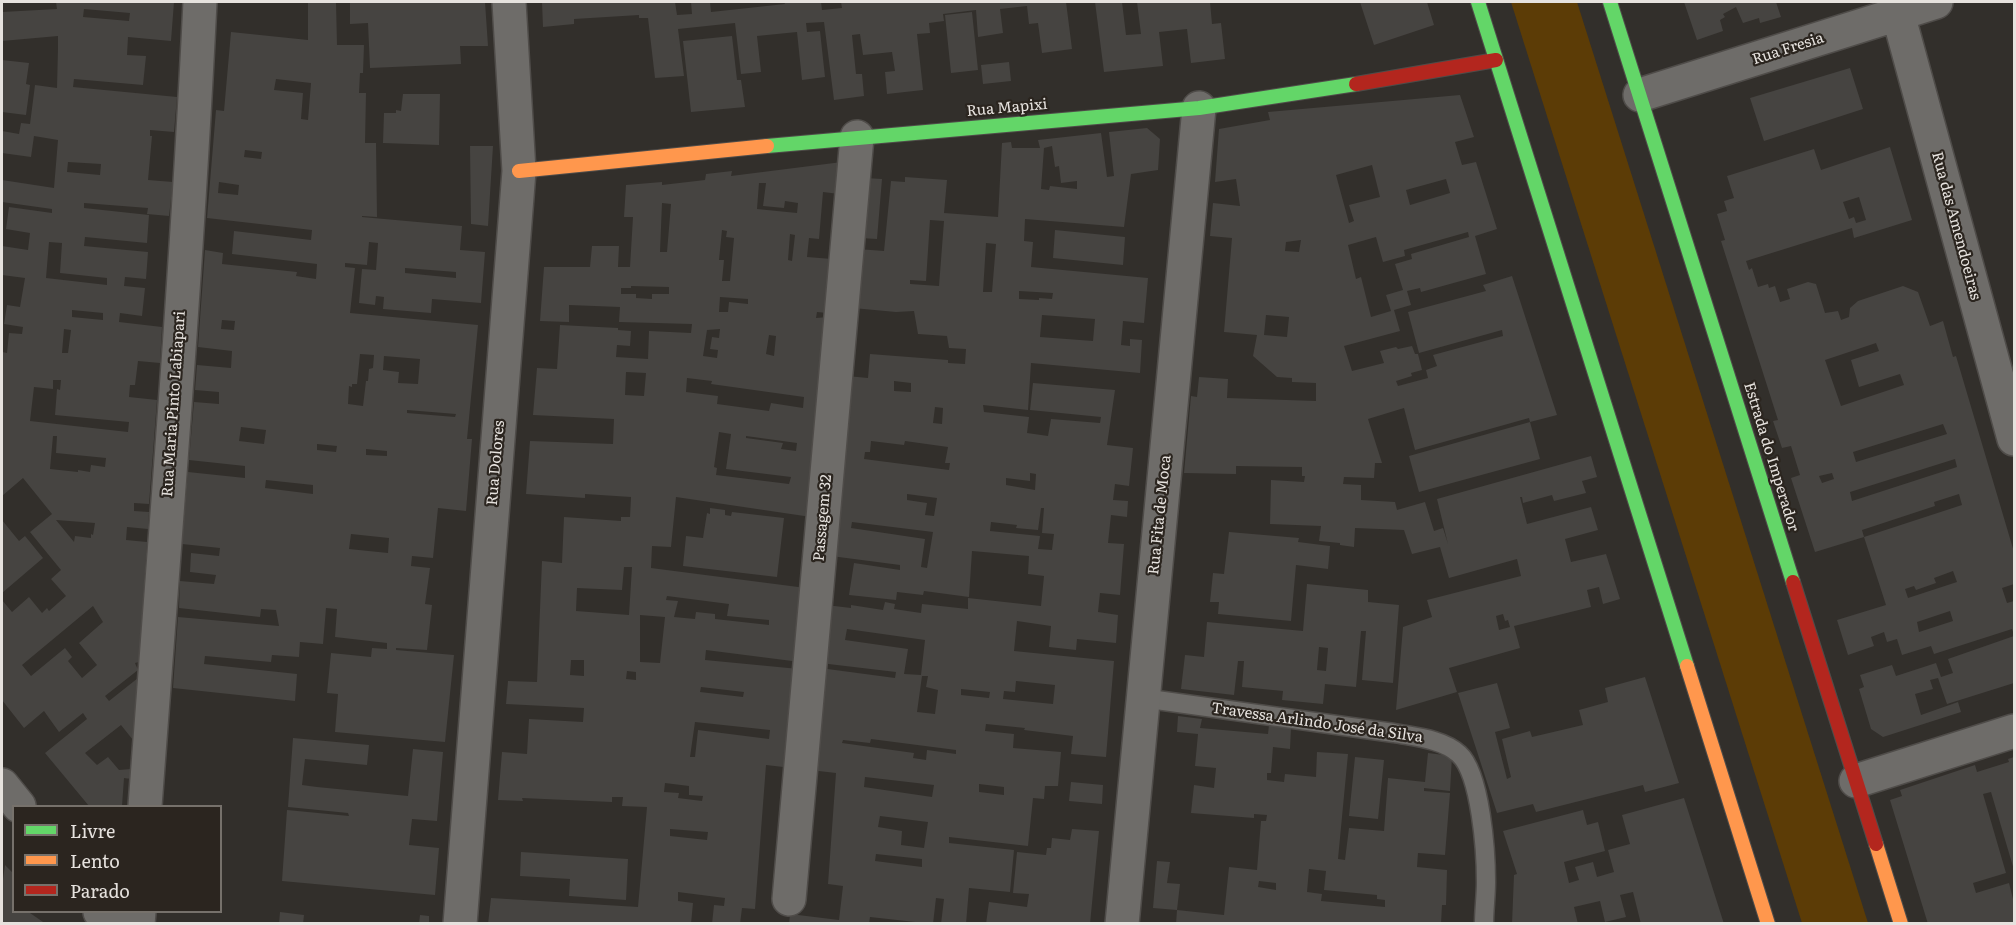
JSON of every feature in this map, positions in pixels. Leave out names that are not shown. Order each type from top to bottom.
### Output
[{"type":"main road","points":[[1478,2],[1768,924]]},
{"type":"main road","name":"Estrada do Imperador","points":[[1610,2],[1901,924]]},
{"type":"main road","name":"Rua Mapixi","points":[[519,171],[857,137],[1199,108],[1496,60]]},
{"type":"street","name":"Rua Maria Pinto Labiapari","points":[[145,805],[173,424],[200,2]]},
{"type":"street","name":"Rua Dolores","points":[[460,924],[519,171],[509,2]]},
{"type":"street","name":"Rua Fresia","points":[[1640,95],[1936,2]]},
{"type":"street","name":"Rua das Amendoeiras","points":[[1898,14],[2014,439]]},
{"type":"street","name":"Rua Fita de Moca","points":[[1122,924],[1199,108]]},
{"type":"street","name":"Passagem 32","points":[[789,899],[857,137]]},
{"type":"street","points":[[1856,782],[2014,731]]},
{"type":"street","points":[[2,785],[17,805]]},
{"type":"lane","name":"Travessa Arlindo José da Silva","points":[[1142,698],[1394,733],[1430,740],[1459,754],[1467,764],[1473,780],[1484,834],[1486,885],[1484,924]]},
{"type":"shaded area","points":[[1511,2],[1577,2],[1868,923],[1802,923]]},
{"type":"building","points":[[56,2],[174,2],[171,41],[128,37],[127,55],[146,56],[143,85],[74,79],[73,87],[177,97],[174,132],[150,130],[150,136],[152,136],[148,180],[173,182],[169,216],[147,214],[148,208],[84,203],[84,208],[149,215],[147,243],[85,237],[84,246],[148,252],[146,279],[125,277],[124,286],[145,288],[142,316],[120,313],[119,322],[162,327],[160,363],[138,361],[135,385],[130,385],[129,397],[157,400],[149,504],[134,503],[134,511],[149,512],[148,529],[127,527],[126,540],[147,542],[139,662],[135,663],[138,670],[105,696],[109,701],[138,678],[133,740],[121,725],[85,753],[97,765],[108,757],[119,770],[131,769],[131,779],[124,778],[122,805],[88,805],[45,753],[87,719],[83,713],[59,732],[44,711],[24,728],[2,700],[2,600],[12,612],[29,597],[42,613],[47,608],[49,611],[66,596],[51,579],[61,570],[30,532],[52,514],[23,478],[2,496],[2,352],[7,353],[9,333],[22,334],[23,327],[4,324],[7,305],[20,307],[25,278],[2,275],[2,246],[28,250],[30,233],[6,229],[9,207],[52,213],[52,209],[2,202],[2,180],[54,188],[58,140],[34,136],[31,157],[2,153],[2,131],[19,134],[21,123],[30,124],[35,85],[57,88],[58,36],[2,41],[2,12],[57,9]],"holes":[[[84,9],[130,13],[129,21],[83,17]],[[68,162],[101,164],[100,175],[67,172]],[[49,242],[62,243],[60,273],[107,278],[107,285],[46,278]],[[72,310],[103,313],[103,320],[72,317]],[[64,329],[71,330],[68,353],[62,353]],[[53,380],[61,380],[60,390],[57,389],[55,415],[129,422],[128,432],[30,421],[34,387],[53,389]],[[53,436],[57,436],[56,453],[106,458],[105,467],[91,465],[90,472],[50,469]],[[56,520],[95,523],[91,538],[75,536],[74,542]],[[93,606],[103,622],[79,643],[97,665],[82,678],[68,661],[72,657],[65,648],[31,676],[22,665]]]},
{"type":"building","points":[[308,2],[336,2],[337,45],[364,45],[363,73],[360,73],[359,93],[366,93],[365,143],[376,143],[377,217],[362,217],[462,226],[460,250],[485,252],[481,303],[432,299],[431,313],[383,309],[384,297],[376,296],[375,305],[359,303],[362,269],[376,270],[378,243],[369,242],[367,265],[345,263],[345,267],[355,268],[350,313],[478,325],[467,439],[472,439],[466,511],[438,508],[433,558],[412,556],[411,566],[430,568],[425,604],[432,605],[427,650],[396,648],[396,650],[454,655],[445,742],[335,732],[338,694],[327,693],[331,653],[371,657],[372,648],[387,649],[387,643],[335,637],[337,609],[326,608],[323,644],[300,642],[299,657],[272,655],[271,662],[205,656],[204,664],[297,674],[295,701],[173,688],[178,617],[279,626],[276,610],[261,609],[260,617],[179,608],[180,581],[214,584],[216,575],[190,572],[191,553],[219,556],[220,548],[182,544],[188,472],[245,478],[245,466],[189,460],[194,402],[219,404],[219,392],[195,390],[197,365],[231,368],[232,351],[198,347],[205,250],[223,253],[222,264],[297,272],[296,276],[316,279],[317,264],[232,254],[234,231],[311,240],[312,230],[207,218],[216,110],[224,111],[231,32],[308,40]],"holes":[[[276,79],[311,83],[308,120],[301,119],[303,93],[274,90]],[[245,150],[262,152],[261,159],[244,157]],[[219,182],[239,185],[238,195],[218,193]],[[405,268],[456,272],[456,278],[405,273]],[[222,320],[235,321],[234,330],[221,329]],[[360,354],[374,355],[373,368],[369,369],[368,381],[366,381],[363,406],[348,404],[349,386],[352,387],[352,384],[357,384]],[[384,356],[420,359],[418,384],[398,383],[399,372],[383,370]],[[407,410],[456,414],[455,417],[407,413]],[[241,427],[266,430],[264,444],[239,441]],[[317,444],[337,446],[336,452],[317,450]],[[366,449],[387,451],[387,456],[366,455]],[[266,480],[313,485],[313,494],[265,488]],[[351,534],[389,538],[388,553],[349,549]]]},
{"type":"building","points":[[350,2],[485,2],[488,46],[460,46],[461,64],[370,68],[368,23],[350,24]]},
{"type":"building","points":[[542,2],[675,2],[677,15],[692,14],[691,2],[710,2],[711,12],[785,4],[784,2],[821,2],[822,10],[842,8],[841,2],[1066,2],[1072,49],[1042,53],[1038,23],[1029,24],[1027,6],[1000,9],[1003,33],[978,37],[976,10],[943,14],[944,21],[929,23],[930,33],[917,34],[923,90],[887,94],[885,72],[895,71],[892,52],[863,55],[860,34],[852,35],[856,74],[862,74],[864,96],[834,100],[824,22],[806,23],[807,32],[820,31],[825,77],[802,80],[797,32],[757,36],[761,72],[741,74],[735,23],[678,29],[684,76],[655,78],[648,18],[639,18],[639,15],[574,19],[574,24],[543,27]]},
{"type":"building","points":[[1095,2],[1122,2],[1126,35],[1141,34],[1137,2],[1210,2],[1212,24],[1221,23],[1225,59],[1191,63],[1187,29],[1159,32],[1163,66],[1104,72]]},
{"type":"building","points":[[1360,2],[1427,2],[1434,25],[1374,45]]},
{"type":"building","points":[[1684,2],[1776,2],[1781,17],[1760,23],[1759,18],[1743,23],[1736,7],[1723,14],[1725,17],[1720,20],[1723,31],[1697,40]]},
{"type":"building","points":[[972,12],[978,70],[951,73],[945,15]]},
{"type":"building","points":[[732,36],[737,80],[741,80],[745,107],[691,112],[683,41]]},
{"type":"building","points":[[2,60],[29,63],[26,84],[30,85],[26,115],[2,112]]},
{"type":"building","points":[[1009,62],[1011,81],[983,84],[981,65]]},
{"type":"building","points":[[1850,68],[1863,109],[1764,141],[1750,98]]},
{"type":"building","points":[[403,94],[440,94],[439,145],[383,143],[384,113],[401,111]]},
{"type":"building","points":[[1460,95],[1474,137],[1455,142],[1462,165],[1476,162],[1497,229],[1475,236],[1486,274],[1421,292],[1420,288],[1407,291],[1411,305],[1394,310],[1400,331],[1344,346],[1352,371],[1384,363],[1380,351],[1412,346],[1415,354],[1418,354],[1422,370],[1396,381],[1398,386],[1428,378],[1426,370],[1437,366],[1433,355],[1503,336],[1502,330],[1419,353],[1408,312],[1486,291],[1483,285],[1512,276],[1557,415],[1530,422],[1529,418],[1415,450],[1404,408],[1368,419],[1382,463],[1375,463],[1374,478],[1344,477],[1343,484],[1361,485],[1361,500],[1395,502],[1397,510],[1425,502],[1434,531],[1443,528],[1448,544],[1437,499],[1591,456],[1597,477],[1582,481],[1586,493],[1554,501],[1552,495],[1523,503],[1520,497],[1527,524],[1591,507],[1598,530],[1565,539],[1571,562],[1606,554],[1620,599],[1603,604],[1599,587],[1587,590],[1591,607],[1514,626],[1520,648],[1449,668],[1457,692],[1396,710],[1403,627],[1432,617],[1427,600],[1521,576],[1517,559],[1449,578],[1440,547],[1412,554],[1404,530],[1355,528],[1354,547],[1319,541],[1321,526],[1270,524],[1271,480],[1304,482],[1302,467],[1236,466],[1236,474],[1184,473],[1191,396],[1197,397],[1199,377],[1228,379],[1227,398],[1316,401],[1316,383],[1292,382],[1292,378],[1277,377],[1253,356],[1257,335],[1224,332],[1232,238],[1210,236],[1213,203],[1240,206],[1236,179],[1215,182],[1219,129],[1270,120],[1268,112]],"holes":[[[1372,165],[1380,197],[1349,205],[1354,221],[1349,223],[1336,175]],[[1446,179],[1450,193],[1410,205],[1406,190]],[[1468,232],[1469,237],[1411,254],[1412,259],[1395,264],[1403,290],[1386,295],[1391,311],[1371,317],[1361,277],[1356,279],[1348,245],[1376,237],[1383,262],[1405,256],[1404,250]],[[1301,240],[1299,252],[1285,251],[1286,242]],[[1266,315],[1289,317],[1287,337],[1264,335]],[[1503,614],[1510,627],[1499,630],[1496,616]]]},
{"type":"building","points":[[1147,128],[1160,139],[1158,170],[1131,174],[1124,227],[1025,219],[1024,241],[1033,242],[1031,267],[1148,278],[1144,323],[1123,321],[1121,345],[1130,346],[1130,339],[1142,340],[1140,373],[1031,363],[1028,410],[983,405],[984,412],[1029,417],[1027,433],[1048,436],[1051,419],[1100,423],[1101,417],[1030,410],[1033,383],[1115,390],[1107,445],[1133,448],[1129,486],[1115,484],[1113,500],[1128,501],[1127,517],[1111,515],[1108,543],[1124,544],[1120,595],[1100,593],[1098,612],[1118,615],[1116,643],[1077,639],[1076,650],[1049,647],[1051,626],[1017,621],[1014,651],[1114,661],[1106,757],[1071,754],[1073,736],[986,724],[985,731],[1014,734],[1013,748],[1061,752],[1058,786],[1045,786],[1044,799],[1033,798],[1028,846],[949,837],[949,843],[1014,850],[1010,892],[969,888],[966,924],[941,924],[944,899],[936,898],[933,924],[870,917],[869,924],[789,924],[790,914],[839,920],[843,886],[828,884],[836,773],[810,770],[820,668],[895,678],[896,672],[820,663],[826,605],[851,608],[851,605],[883,610],[885,602],[895,604],[894,609],[921,613],[922,604],[968,609],[968,598],[1041,606],[1044,576],[1028,574],[1029,556],[972,551],[969,597],[924,591],[923,595],[897,592],[896,600],[849,595],[854,563],[900,570],[900,565],[831,556],[847,376],[868,378],[870,354],[948,360],[948,363],[965,364],[966,349],[949,348],[947,336],[918,334],[914,311],[896,312],[853,308],[858,249],[884,251],[891,181],[905,182],[905,177],[947,180],[944,213],[998,217],[1002,143],[1011,142],[1012,148],[1040,148],[1038,140],[1101,133],[1107,177],[1114,176],[1109,132]],"holes":[[[1052,146],[1055,167],[1059,166],[1061,183],[1077,181],[1077,189],[1050,186],[1049,190],[1041,189],[1044,148]],[[930,220],[944,221],[939,286],[910,284],[910,280],[926,281]],[[986,243],[996,244],[992,292],[983,292]],[[1019,291],[1053,293],[1052,299],[1019,299]],[[1042,315],[1095,319],[1093,341],[1040,337]],[[894,381],[911,383],[911,392],[894,391]],[[935,407],[943,408],[942,424],[933,423]],[[871,441],[904,445],[905,441],[948,447],[945,463],[950,463],[949,470],[864,459],[865,452],[870,452]],[[1030,473],[1036,474],[1035,490],[1006,485],[1006,478],[1030,481]],[[907,494],[937,498],[934,516],[925,515],[927,503],[907,500]],[[1041,508],[1044,508],[1042,533],[1054,534],[1052,550],[1038,549],[1040,536],[990,531],[991,522],[1038,530]],[[852,522],[933,532],[927,568],[921,567],[925,539],[851,528]],[[847,629],[925,640],[921,675],[904,674],[908,649],[845,640]],[[922,676],[928,676],[926,687],[938,690],[935,714],[917,712]],[[1016,681],[1055,685],[1053,704],[1003,699],[1004,691],[1015,692]],[[961,689],[990,692],[989,698],[961,695]],[[871,739],[956,750],[956,754],[927,750],[926,760],[913,758],[914,753],[842,743],[843,740],[870,743]],[[865,777],[934,785],[932,797],[864,787]],[[979,784],[1004,787],[1004,795],[979,792]],[[880,816],[928,822],[924,848],[901,845],[902,831],[878,827]],[[876,854],[922,859],[922,867],[875,861]]]},
{"type":"building","points":[[470,146],[493,146],[488,226],[471,224]]},
{"type":"building","points":[[1890,147],[1912,220],[1854,238],[1852,228],[1746,261],[1749,270],[1752,268],[1758,287],[1768,284],[1769,288],[1775,286],[1780,302],[1790,299],[1787,289],[1808,282],[1816,284],[1825,313],[1838,311],[1841,320],[1849,317],[1850,308],[1858,301],[1903,286],[1918,292],[1930,326],[1943,321],[1953,357],[1956,356],[2014,552],[2014,584],[2002,588],[2007,603],[2014,601],[2014,635],[2012,629],[1934,654],[1931,646],[1902,655],[1897,639],[1887,642],[1884,632],[1871,637],[1874,646],[1848,655],[1837,620],[1886,605],[1864,537],[1815,552],[1791,478],[1800,475],[1791,446],[1782,448],[1773,421],[1778,420],[1721,241],[1725,240],[1717,214],[1727,211],[1724,201],[1734,198],[1727,176],[1814,149],[1821,170]],"holes":[[[1859,197],[1866,220],[1856,223],[1854,217],[1849,219],[1843,202]],[[1876,343],[1879,351],[1851,360],[1859,387],[1900,374],[1904,385],[1841,406],[1825,360]],[[1943,424],[1947,434],[1856,462],[1853,452]],[[1955,459],[1957,467],[1852,501],[1850,492]],[[1832,473],[1834,479],[1822,483],[1819,476]],[[1959,494],[1962,505],[1864,537],[1862,530],[1935,506],[1934,502]],[[1953,571],[1957,582],[1908,598],[1905,589],[1914,586],[1916,590],[1936,583],[1934,578]],[[1950,611],[1953,621],[1919,632],[1917,622]]]},
{"type":"building","points":[[842,162],[839,194],[823,192],[819,239],[809,238],[807,257],[832,259],[827,313],[817,312],[816,318],[828,317],[811,517],[676,497],[671,547],[652,546],[651,568],[806,588],[800,662],[706,650],[705,660],[799,669],[792,768],[766,765],[755,909],[742,908],[740,924],[712,924],[714,905],[724,906],[725,898],[678,892],[678,901],[693,903],[691,924],[488,924],[491,898],[638,907],[647,807],[622,806],[623,797],[612,797],[612,802],[522,798],[523,801],[498,800],[502,752],[527,754],[529,719],[583,722],[584,708],[506,704],[508,681],[537,682],[542,561],[562,563],[564,517],[621,521],[621,517],[630,517],[631,497],[585,494],[585,498],[526,494],[530,441],[613,444],[614,419],[533,415],[537,368],[557,369],[560,325],[618,328],[618,330],[631,331],[630,346],[617,345],[616,357],[648,359],[649,331],[691,333],[692,324],[619,322],[620,307],[569,305],[569,322],[540,321],[544,267],[590,267],[592,246],[619,246],[618,267],[630,267],[633,217],[624,217],[626,185],[662,182],[662,185],[705,180],[706,174],[732,171],[731,176]],"holes":[[[759,183],[766,183],[763,206],[784,208],[785,201],[798,203],[797,213],[757,209]],[[662,203],[671,204],[667,252],[660,252]],[[722,230],[727,231],[726,237],[734,238],[730,281],[722,281],[724,260],[719,260]],[[790,234],[795,235],[792,261],[788,260]],[[631,286],[669,287],[669,294],[652,294],[652,299],[636,298],[636,294],[621,294],[621,288],[631,288]],[[720,297],[748,299],[748,304],[729,302],[728,312],[719,312]],[[720,329],[719,338],[712,337],[710,349],[718,350],[717,358],[703,356],[707,330]],[[769,335],[776,336],[774,356],[766,354]],[[626,372],[646,373],[644,396],[625,395]],[[687,378],[712,381],[711,384],[804,397],[803,408],[771,403],[769,411],[717,404],[718,396],[686,392]],[[719,432],[731,434],[726,469],[791,477],[789,484],[716,475],[717,468],[714,467]],[[746,436],[797,443],[796,451],[781,449],[783,443],[746,438]],[[624,567],[632,567],[629,615],[576,611],[577,588],[622,590]],[[667,596],[729,604],[727,616],[769,620],[769,625],[715,619],[715,614],[696,612],[695,619],[674,617],[678,601],[666,600]],[[640,615],[665,617],[660,663],[640,662]],[[571,660],[584,660],[584,676],[570,675]],[[627,671],[636,672],[636,680],[626,679]],[[701,687],[744,692],[743,697],[700,692]],[[695,722],[770,730],[769,739],[698,730],[695,757],[690,757]],[[665,783],[689,786],[689,795],[703,796],[702,801],[678,798],[679,793],[664,792]],[[670,829],[708,832],[707,840],[670,836]]]},
{"type":"building","points":[[865,178],[882,179],[877,239],[860,238]]},
{"type":"building","points":[[1055,230],[1125,237],[1123,265],[1053,258]]},
{"type":"building","points":[[1530,422],[1540,459],[1419,492],[1409,456]]},
{"type":"building","points":[[710,508],[725,510],[725,515],[731,516],[732,512],[784,518],[777,577],[683,566],[686,536],[703,538]]},
{"type":"building","points":[[2,520],[19,541],[25,536],[43,558],[2,593]]},
{"type":"building","points":[[1229,532],[1299,538],[1298,542],[1330,546],[1328,569],[1296,565],[1291,621],[1218,614],[1219,602],[1210,602],[1213,573],[1224,574]]},
{"type":"building","points":[[1307,584],[1368,590],[1368,602],[1399,605],[1393,683],[1362,680],[1366,631],[1361,631],[1356,687],[1325,684],[1323,704],[1282,700],[1283,691],[1242,687],[1244,661],[1238,661],[1234,695],[1181,689],[1185,655],[1204,657],[1207,622],[1303,631]],"holes":[[[1319,647],[1328,648],[1326,671],[1317,670]]]},
{"type":"building","points":[[2014,636],[2014,683],[1947,704],[1938,678],[1930,680],[1933,689],[1915,694],[1921,715],[1958,702],[1961,712],[1883,737],[1871,729],[1859,689],[1864,687],[1860,675],[1892,665],[1896,676],[1936,663],[1941,677],[1953,673],[1948,659]]},
{"type":"building","points":[[1645,677],[1679,783],[1645,792],[1643,785],[1536,812],[1533,804],[1497,813],[1458,693],[1497,683],[1510,728],[1495,732],[1507,779],[1511,777],[1502,739],[1530,731],[1532,737],[1583,725],[1579,710],[1608,702],[1605,688]]},
{"type":"building","points":[[1178,716],[1202,719],[1200,728],[1268,734],[1269,725],[1291,728],[1290,749],[1273,747],[1271,773],[1267,773],[1267,780],[1284,782],[1285,774],[1316,777],[1317,752],[1348,754],[1338,859],[1345,860],[1349,828],[1384,831],[1388,778],[1425,782],[1428,753],[1452,756],[1450,791],[1424,788],[1424,791],[1450,793],[1445,855],[1418,853],[1417,867],[1447,870],[1446,905],[1442,905],[1441,924],[1176,924],[1177,910],[1224,915],[1229,867],[1257,870],[1261,821],[1266,821],[1267,815],[1254,814],[1254,818],[1191,813],[1194,785],[1214,788],[1216,768],[1195,766],[1198,734],[1177,732]],"holes":[[[1309,869],[1326,871],[1324,890],[1377,895],[1377,899],[1385,900],[1385,907],[1321,901],[1322,894],[1307,892]],[[1259,881],[1276,883],[1276,890],[1258,887]]]},
{"type":"building","points":[[293,738],[369,745],[367,765],[305,759],[302,785],[408,796],[413,749],[443,752],[437,821],[412,819],[409,845],[439,848],[435,895],[282,881],[287,810],[349,816],[348,813],[288,807]]},
{"type":"building","points":[[1355,757],[1384,760],[1378,819],[1349,816]]},
{"type":"building","points":[[2014,757],[2014,870],[1991,792],[1983,794],[2006,873],[1973,883],[1976,893],[2009,883],[2014,903],[2014,924],[1928,924],[1890,800],[1902,796],[1900,790],[1975,765],[1977,772],[2009,762],[2008,759]]},
{"type":"building","points":[[1071,782],[1103,785],[1102,804],[1069,801]]},
{"type":"building","points":[[1684,798],[1724,924],[1641,924],[1633,892],[1620,895],[1626,917],[1605,922],[1600,901],[1574,907],[1578,924],[1512,924],[1514,875],[1517,874],[1503,831],[1583,810],[1587,825],[1598,822],[1605,851],[1564,862],[1569,883],[1579,880],[1575,867],[1593,862],[1597,877],[1614,872],[1608,850],[1630,844],[1622,815]]},
{"type":"building","points":[[1072,829],[1099,831],[1090,924],[986,924],[989,902],[1027,907],[1029,894],[1013,893],[1017,852],[1046,855],[1047,848],[1051,848],[1052,838],[1070,840]]},
{"type":"building","points":[[521,852],[628,859],[626,900],[569,896],[570,879],[520,876]]},
{"type":"building","points":[[1157,861],[1170,862],[1167,883],[1180,884],[1177,910],[1153,908]]},
{"type":"building","points":[[5,865],[12,872],[12,913],[30,913],[46,924],[2,924]]},
{"type":"building","points":[[280,912],[304,915],[303,924],[279,924]]},
{"type":"building","points":[[420,915],[429,916],[429,924],[419,924]]},
{"type":"traffic: fast","points":[[1478,2],[1687,666]]},
{"type":"traffic: fast","points":[[1610,2],[1793,582]]},
{"type":"traffic: fast","points":[[767,146],[1199,108],[1356,84]]},
{"type":"traffic: slow","points":[[519,171],[767,146]]},
{"type":"traffic: slow","points":[[1687,666],[1768,924]]},
{"type":"traffic: slow","points":[[1876,844],[1901,924]]},
{"type":"traffic: jam","points":[[1356,84],[1496,60]]},
{"type":"traffic: jam","points":[[1793,582],[1876,844]]}]
